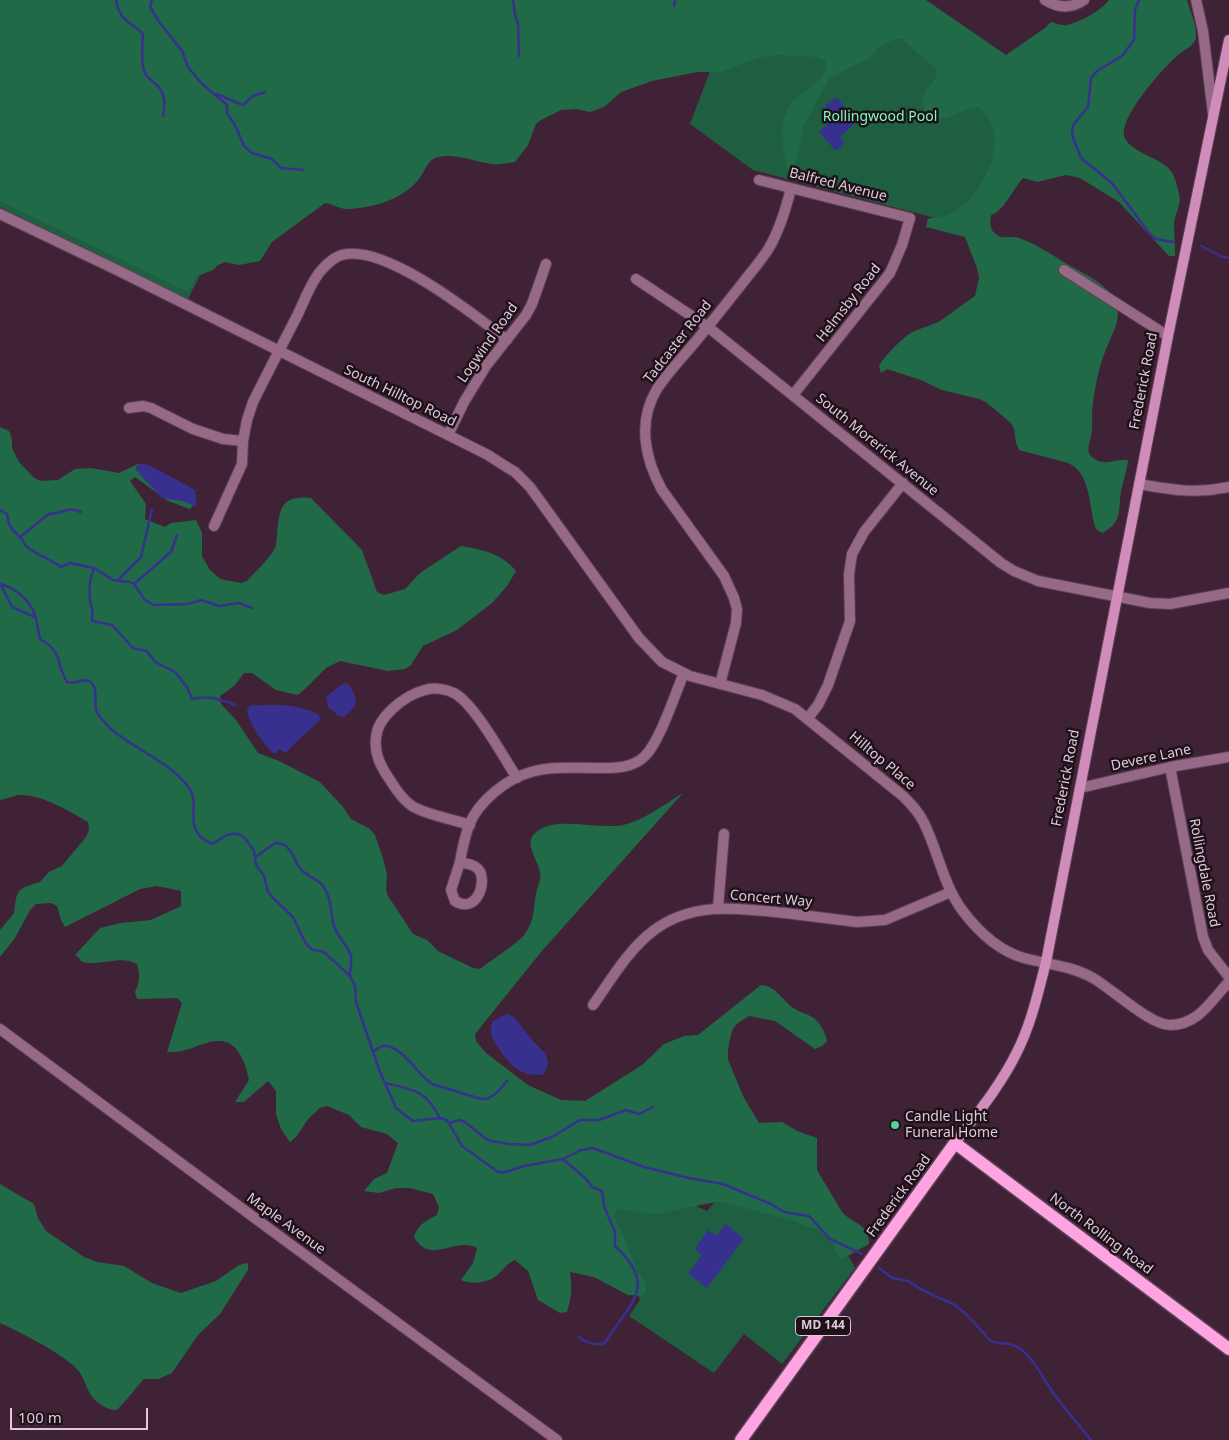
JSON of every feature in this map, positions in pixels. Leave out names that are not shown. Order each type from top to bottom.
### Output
[{"type":"main road","name":"Frederick Road","points":[[741,1440],[992,1094],[1016,1054],[1032,1014],[1046,962],[1168,336],[1229,40]]},
{"type":"main road","name":"North Rolling Road","points":[[955,1143],[1229,1349]]},
{"type":"street","points":[[1045,0],[1060,7],[1079,4],[1084,0]]},
{"type":"street","points":[[1196,0],[1203,31],[1213,120]]},
{"type":"street","name":"Balfred Avenue","points":[[760,180],[910,218]]},
{"type":"street","name":"Tadcaster Road","points":[[720,684],[736,623],[737,609],[724,576],[654,476],[646,448],[645,433],[648,411],[656,391],[768,249],[778,232],[785,214],[791,188]]},
{"type":"street","name":"South Hilltop Road","points":[[0,214],[117,270],[488,455],[515,472],[539,498],[639,638],[662,662],[684,673],[720,684]]},
{"type":"street","name":"Helmsby Road","points":[[793,396],[890,273],[902,245],[910,218]]},
{"type":"street","points":[[214,526],[242,464],[243,441],[253,402],[318,274],[336,257],[349,253],[360,253],[374,257],[426,282],[465,307],[507,340]]},
{"type":"street","name":"Logwind Road","points":[[448,435],[476,382],[519,326],[532,304],[546,264]]},
{"type":"street","points":[[1064,270],[1168,336]]},
{"type":"street","name":"South Morerick Avenue","points":[[636,280],[708,327],[1001,563],[1014,571],[1038,581],[1150,603],[1170,604],[1229,593]]},
{"type":"street","points":[[129,408],[143,406],[151,408],[193,429],[223,439],[243,441]]},
{"type":"street","points":[[808,718],[818,705],[828,685],[848,628],[850,620],[850,564],[852,554],[864,532],[903,483]]},
{"type":"street","points":[[1139,484],[1185,492],[1229,487]]},
{"type":"street","points":[[460,862],[475,814],[504,785],[530,772],[554,768],[616,768],[635,763],[644,757],[655,742],[684,673]]},
{"type":"street","name":"Hilltop Place","points":[[720,684],[778,700],[795,709],[903,796],[915,809],[927,830],[951,892],[960,908],[986,936],[1013,954],[1086,974],[1148,1017],[1158,1023],[1170,1025],[1191,1021],[1199,1016],[1229,982]]},
{"type":"street","points":[[470,825],[413,806],[398,793],[383,771],[375,748],[379,725],[385,716],[413,695],[425,690],[434,688],[455,694],[473,709],[517,778]]},
{"type":"street","name":"Devere Lane","points":[[1080,788],[1170,767],[1229,757]]},
{"type":"street","name":"Rollingdale Road","points":[[1170,767],[1203,937],[1208,950],[1229,976]]},
{"type":"street","points":[[718,908],[724,834]]},
{"type":"street","name":"Concert Way","points":[[593,1005],[626,958],[639,943],[653,931],[685,914],[718,908],[740,908],[857,922],[874,922],[900,915],[951,892]]},
{"type":"street","name":"Maple Avenue","points":[[0,1029],[557,1440]]},
{"type":"green space","name":"Rollingwood Pool","points":[[0,0],[900,0],[1042,141],[950,222],[753,170],[690,124],[715,58],[219,137],[216,244],[188,299],[0,207]]},
{"type":"green space","points":[[0,0],[926,0],[1006,55],[1051,22],[1061,25],[1072,24],[1090,16],[1109,0],[1187,0],[1195,28],[1195,40],[1154,80],[1136,104],[1125,126],[1124,135],[1126,141],[1131,146],[1166,166],[1174,177],[1180,200],[1174,222],[1175,256],[1169,256],[1119,202],[1080,178],[1066,175],[1037,182],[1023,178],[1000,209],[991,215],[990,224],[994,233],[1002,237],[1019,238],[1039,247],[1096,280],[1115,299],[1118,311],[1117,321],[1102,359],[1096,386],[1088,450],[1092,457],[1101,462],[1128,460],[1116,520],[1109,529],[1102,533],[1096,529],[1085,481],[1074,466],[1019,450],[1011,423],[986,402],[942,390],[921,380],[887,369],[881,373],[879,366],[881,362],[907,335],[940,321],[975,296],[979,278],[965,237],[926,227],[928,219],[950,214],[970,199],[986,176],[994,150],[992,125],[978,107],[970,108],[941,119],[934,118],[928,113],[922,105],[926,90],[936,78],[937,70],[902,39],[895,39],[882,45],[867,60],[829,79],[804,125],[794,170],[787,169],[782,138],[783,122],[789,107],[794,101],[824,74],[825,60],[818,57],[776,55],[761,57],[720,72],[697,72],[652,81],[621,92],[604,107],[590,112],[576,109],[561,110],[536,124],[528,145],[515,162],[495,164],[442,156],[430,162],[412,186],[386,202],[367,207],[347,209],[325,203],[272,242],[260,261],[239,265],[225,262],[218,265],[213,270],[197,276],[188,292],[0,201]]},
{"type":"green space","points":[[0,427],[9,431],[12,439],[12,448],[19,462],[34,478],[41,481],[58,480],[75,469],[91,468],[119,473],[138,464],[169,476],[183,484],[196,495],[195,503],[190,509],[168,501],[135,477],[130,481],[146,504],[145,519],[165,527],[171,523],[196,520],[202,533],[202,556],[210,570],[220,579],[241,583],[247,581],[276,547],[280,512],[283,506],[293,499],[301,498],[311,498],[362,550],[377,592],[384,595],[405,589],[420,573],[461,546],[491,553],[510,565],[516,571],[507,586],[492,603],[457,630],[423,646],[411,665],[405,669],[388,671],[340,661],[326,668],[298,695],[276,690],[252,673],[244,673],[234,686],[220,696],[221,704],[236,720],[258,753],[279,761],[320,782],[343,807],[351,819],[370,829],[375,835],[382,855],[387,874],[386,890],[388,896],[413,934],[427,940],[438,951],[473,968],[480,969],[510,947],[525,934],[531,924],[540,878],[539,867],[532,852],[530,842],[534,834],[543,828],[553,825],[616,826],[627,824],[649,814],[683,793],[541,952],[475,1034],[476,1041],[486,1053],[528,1085],[561,1100],[585,1101],[642,1065],[664,1044],[684,1036],[698,1035],[761,985],[771,988],[798,1011],[816,1020],[823,1030],[827,1041],[815,1049],[775,1021],[749,1016],[738,1023],[733,1029],[728,1050],[729,1062],[743,1096],[759,1123],[782,1122],[797,1131],[817,1138],[817,1170],[842,1212],[864,1228],[869,1244],[842,1259],[837,1254],[832,1240],[820,1231],[793,1221],[724,1202],[655,1214],[618,1209],[614,1216],[626,1241],[636,1270],[645,1282],[646,1289],[643,1296],[628,1295],[594,1277],[570,1272],[571,1292],[569,1306],[567,1312],[560,1313],[538,1300],[528,1271],[515,1260],[492,1278],[484,1282],[474,1283],[461,1280],[473,1263],[477,1248],[461,1245],[435,1250],[420,1245],[414,1237],[418,1229],[422,1224],[437,1215],[439,1207],[433,1194],[410,1188],[396,1188],[379,1193],[364,1191],[374,1179],[387,1173],[398,1143],[387,1134],[361,1127],[349,1115],[327,1106],[320,1108],[309,1118],[296,1137],[290,1142],[281,1129],[276,1114],[276,1091],[268,1081],[244,1102],[235,1102],[249,1080],[246,1067],[236,1048],[224,1041],[217,1041],[204,1043],[187,1050],[167,1052],[182,1003],[177,998],[137,999],[135,992],[139,982],[139,974],[137,964],[131,961],[87,963],[81,961],[75,955],[100,928],[121,923],[151,920],[181,906],[181,891],[157,886],[140,889],[65,927],[57,906],[51,903],[36,904],[30,910],[15,938],[0,957],[0,930],[14,913],[19,891],[40,882],[49,872],[62,866],[86,837],[89,830],[88,822],[64,808],[45,800],[28,795],[19,795],[0,800]]},
{"type":"green space","points":[[615,1168],[707,1211],[718,1198],[837,1234],[855,1268],[782,1364],[744,1334],[714,1373],[629,1316],[640,1300],[594,1197]]},
{"type":"green space","points":[[0,1184],[34,1204],[38,1218],[46,1231],[84,1257],[97,1262],[124,1266],[152,1283],[181,1293],[216,1281],[239,1265],[248,1263],[248,1270],[220,1314],[198,1335],[172,1373],[158,1379],[144,1379],[118,1409],[110,1409],[93,1398],[80,1373],[69,1362],[40,1343],[0,1323]]},
{"type":"shaded area","points":[[836,97],[857,121],[840,137],[845,143],[836,151],[819,132],[835,117],[825,106]]},
{"type":"shaded area","points":[[141,463],[151,466],[195,490],[196,506],[183,501],[162,498],[136,470],[136,467]]},
{"type":"shaded area","points":[[344,683],[349,685],[355,695],[356,702],[353,709],[344,717],[339,716],[328,707],[326,697]]},
{"type":"shaded area","points":[[251,705],[295,707],[319,715],[320,720],[286,753],[279,749],[275,754],[266,746],[253,726],[247,709]]},
{"type":"shaded area","points":[[507,1014],[514,1017],[546,1054],[548,1064],[544,1074],[529,1074],[517,1069],[506,1059],[496,1044],[491,1035],[493,1021]]},
{"type":"shaded area","points":[[725,1224],[744,1238],[707,1288],[688,1274],[702,1255],[695,1249],[708,1230],[717,1236]]},
{"type":"waterway","points":[[116,0],[123,17],[143,34],[142,57],[144,71],[147,77],[162,92],[165,102],[163,116]]},
{"type":"waterway","points":[[152,0],[150,7],[182,51],[188,67],[201,83],[227,105],[227,113],[235,125],[244,146],[252,153],[272,159],[281,168],[303,170]]},
{"type":"waterway","points":[[513,0],[518,24],[519,56]]},
{"type":"waterway","points":[[674,6],[675,0]]},
{"type":"waterway","points":[[1139,0],[1135,10],[1134,40],[1122,56],[1097,71],[1091,78],[1088,107],[1073,125],[1072,135],[1081,158],[1112,183],[1149,233],[1156,239],[1173,242]]},
{"type":"waterway","points":[[216,94],[243,105],[253,96],[265,92]]},
{"type":"waterway","points":[[1201,246],[1229,258]]},
{"type":"waterway","points":[[117,581],[141,557],[152,509]]},
{"type":"waterway","points":[[0,510],[7,514],[11,527],[27,547],[35,552],[61,567],[70,563],[94,568],[113,580],[130,582],[134,584],[145,600],[154,605],[188,604],[201,600],[219,606],[239,603],[252,608]]},
{"type":"waterway","points":[[20,537],[49,514],[68,510],[81,512]]},
{"type":"waterway","points":[[134,584],[171,552],[177,535]]},
{"type":"waterway","points":[[94,568],[90,588],[92,621],[112,625],[133,648],[147,651],[155,662],[175,672],[187,687],[192,699],[214,698],[235,705]]},
{"type":"waterway","points":[[0,584],[18,592],[31,607],[36,619],[40,639],[48,644],[56,653],[67,682],[72,683],[86,680],[92,683],[95,690],[96,710],[102,720],[119,736],[172,770],[189,788],[194,802],[194,825],[202,838],[212,844],[227,835],[238,834],[245,838],[254,851],[256,865],[264,876],[268,892],[293,917],[306,944],[313,950],[324,952],[350,976],[355,986],[356,1002],[380,1072],[396,1108],[413,1121],[440,1118],[447,1120],[462,1146],[498,1172],[506,1172],[524,1166],[563,1159],[581,1150],[593,1148],[644,1167],[723,1184],[771,1204],[784,1212],[809,1216],[830,1239],[862,1254]]},
{"type":"waterway","points":[[1,585],[12,607],[35,617]]},
{"type":"waterway","points":[[255,857],[275,843],[281,844],[288,848],[299,867],[323,886],[329,901],[334,926],[351,956],[350,976]]},
{"type":"waterway","points":[[374,1051],[384,1046],[391,1047],[404,1056],[432,1084],[481,1099],[492,1096],[507,1081]]},
{"type":"waterway","points":[[385,1083],[404,1087],[424,1096],[440,1118]]},
{"type":"waterway","points":[[450,1123],[459,1120],[465,1122],[491,1141],[530,1145],[554,1136],[580,1120],[599,1120],[626,1110],[639,1114],[653,1107]]},
{"type":"waterway","points":[[563,1159],[586,1179],[592,1187],[602,1191],[604,1206],[615,1232],[615,1246],[628,1260],[636,1273],[638,1284],[631,1305],[605,1343],[591,1343],[579,1337]]},
{"type":"waterway","points":[[879,1268],[892,1278],[908,1281],[922,1290],[955,1305],[993,1342],[1016,1346],[1025,1353],[1034,1363],[1054,1394],[1091,1440]]},
{"type":"place","name":"Candle Light Funeral Home","points":[[895,1125]]}]
